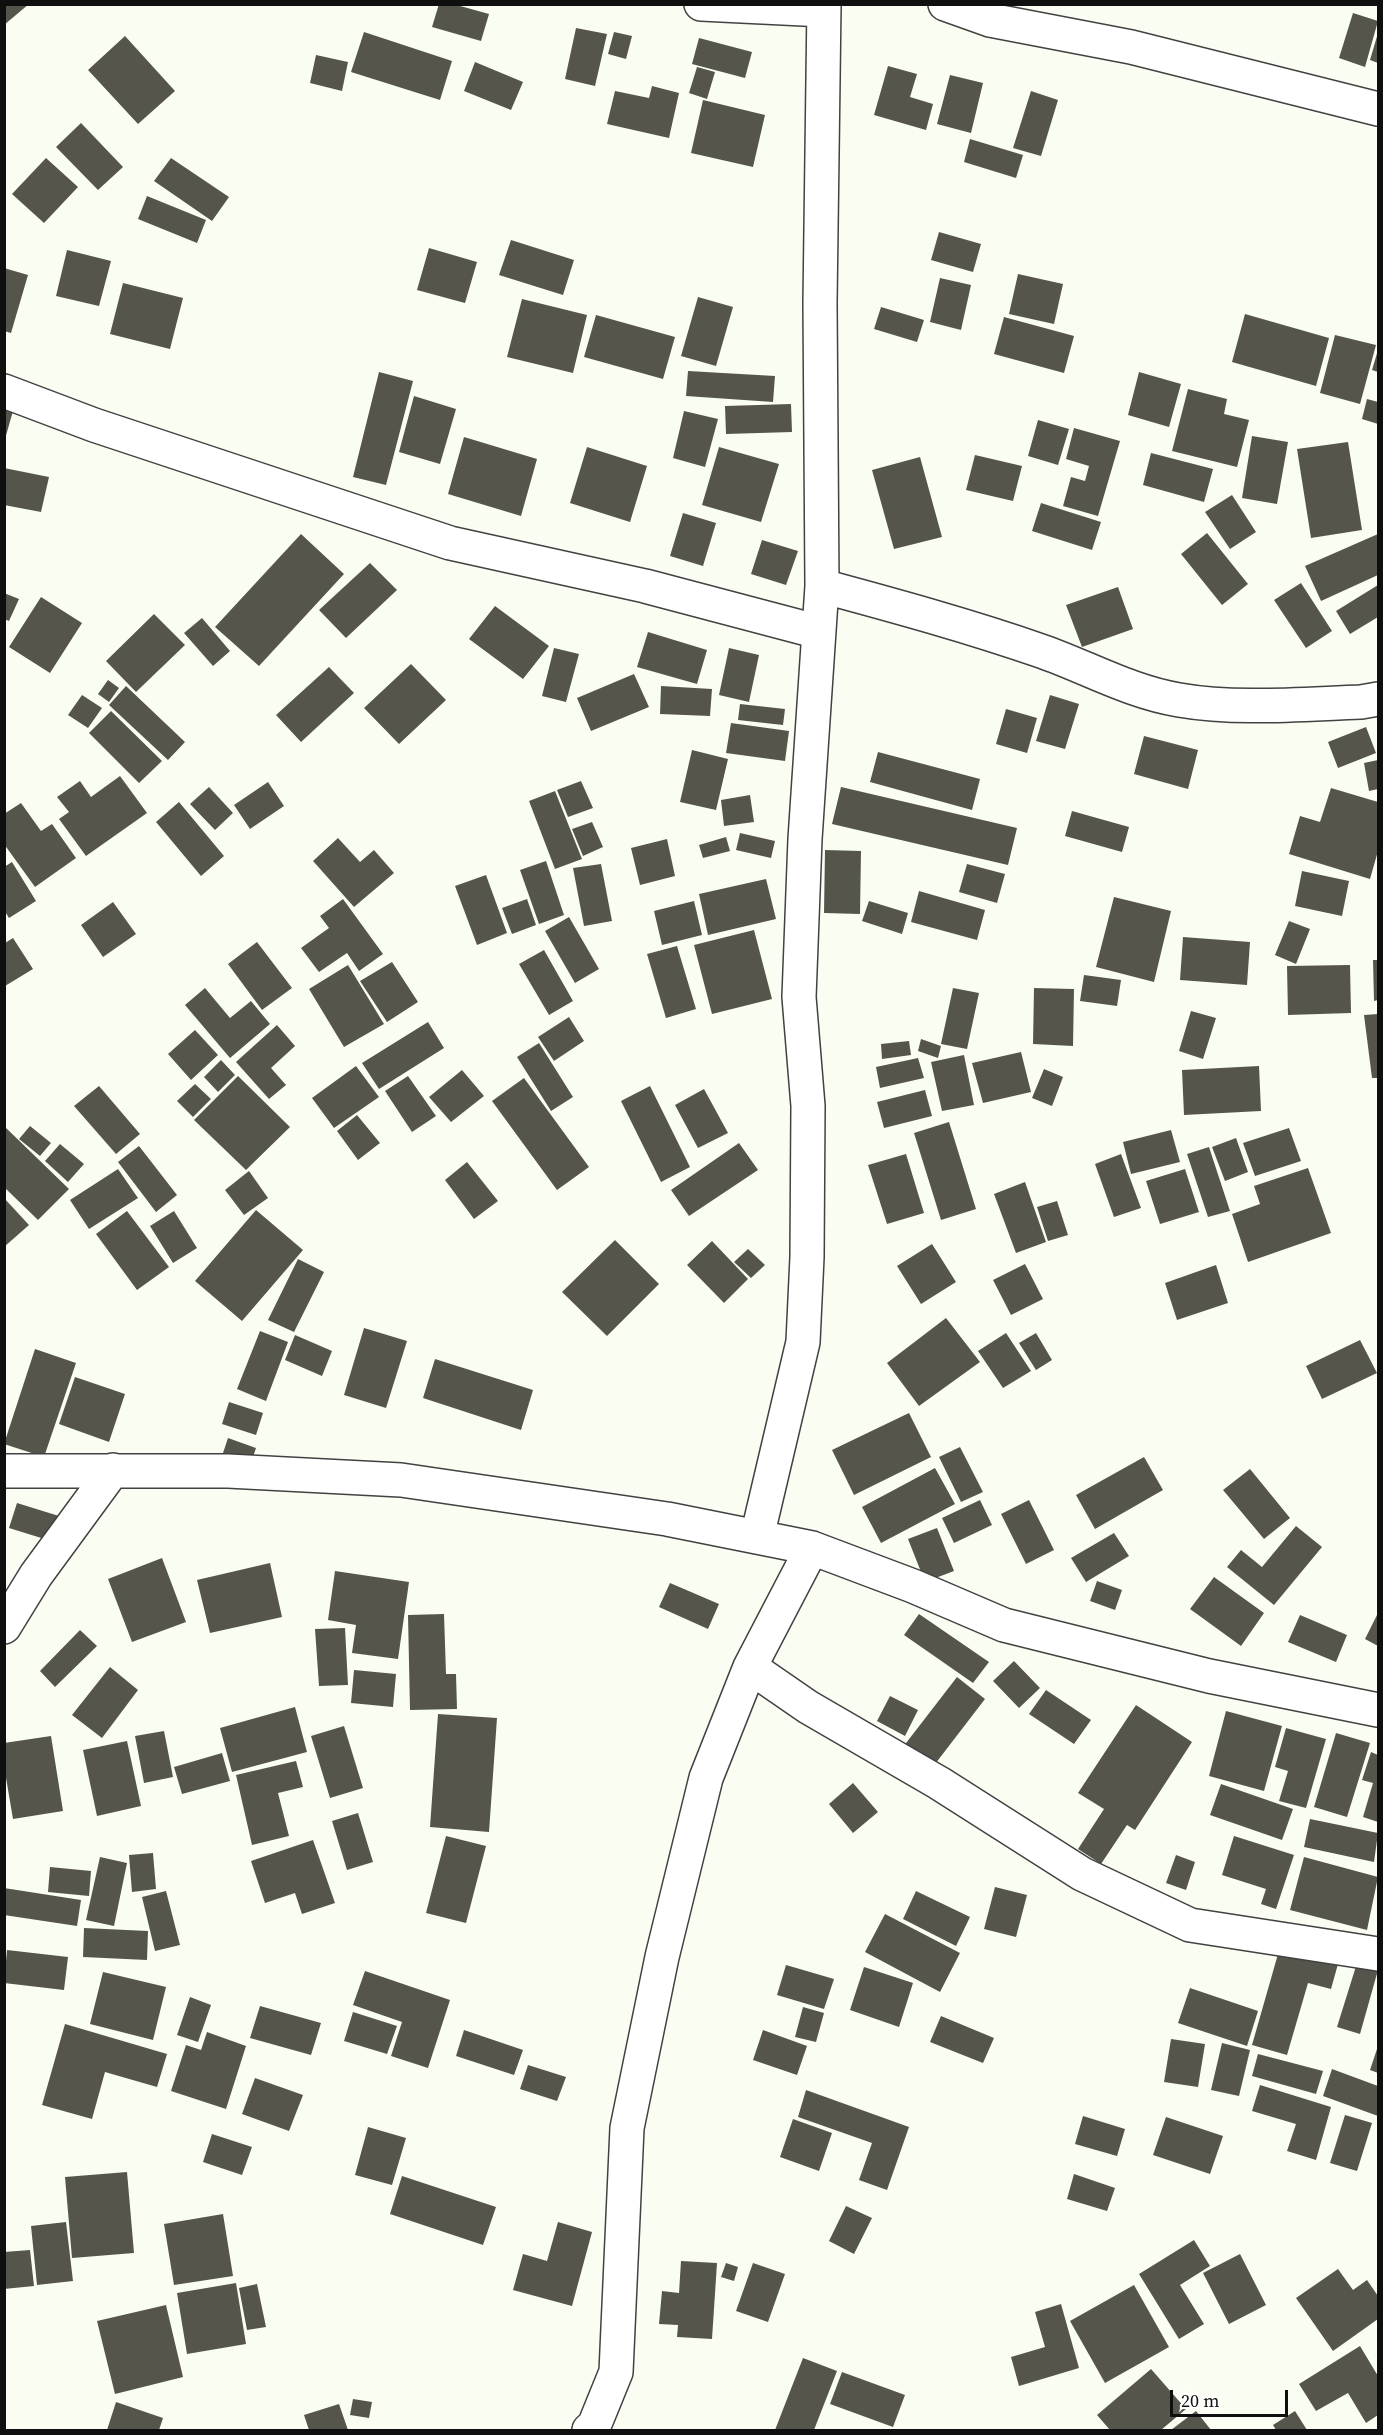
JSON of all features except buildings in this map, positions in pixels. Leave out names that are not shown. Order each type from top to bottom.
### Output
[{"type":"street","points":[[701,4],[824,7],[820,303],[822,586],[805,839],[799,997],[808,1106],[807,1257],[803,1342],[757,1537]]},
{"type":"street","points":[[945,4],[990,20],[1131,47],[1378,109]]},
{"type":"street","points":[[4,391],[105,429],[450,543],[645,586],[819,632]]},
{"type":"street","points":[[822,586],[926,614],[1042,651],[1121,684],[1179,700],[1254,705],[1361,702],[1378,699]]},
{"type":"street","points":[[4,1627],[36,1575],[113,1470]]},
{"type":"street","points":[[4,1471],[228,1471],[401,1480],[667,1519],[812,1548],[913,1586],[1004,1625],[1209,1676],[1378,1710]]},
{"type":"street","points":[[589,2430],[594,2426],[616,2372],[627,2128],[662,1957],[706,1778],[750,1667],[812,1548]]},
{"type":"street","points":[[750,1667],[808,1707],[939,1783],[1082,1874],[1190,1925],[1378,1954]]}]
